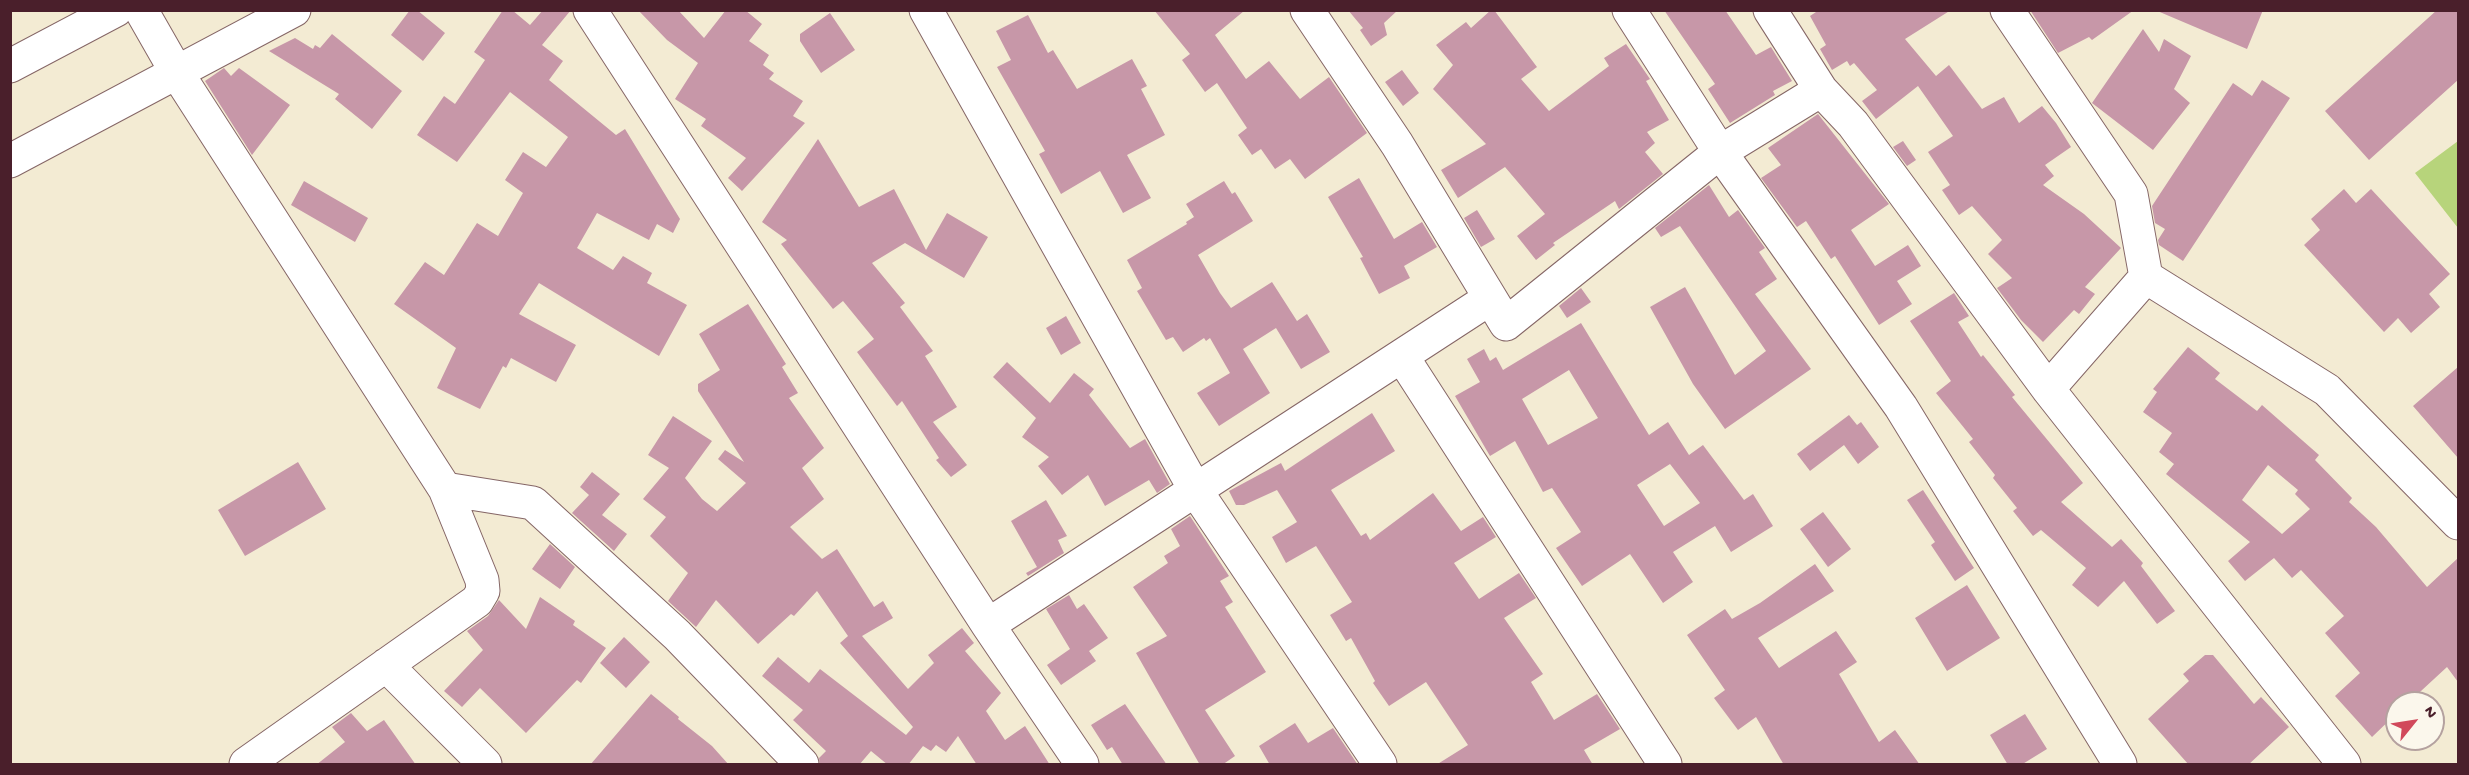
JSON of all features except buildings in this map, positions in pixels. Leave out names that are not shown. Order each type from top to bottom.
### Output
[{"type":"street","points":[[10,66],[117,10]]},
{"type":"street","points":[[141,10],[177,73],[445,489],[482,580],[483,591],[477,601],[246,765]]},
{"type":"street","points":[[10,161],[294,10]]},
{"type":"street","points":[[590,10],[988,625],[1082,765]]},
{"type":"street","points":[[926,10],[1196,491],[1380,765]]},
{"type":"street","points":[[1307,10],[1397,144],[1506,324],[1720,152],[1821,90]]},
{"type":"street","points":[[1629,10],[1720,152],[1901,407],[2120,765]]},
{"type":"street","points":[[1770,10],[1821,90],[1853,124],[2048,389],[2344,765]]},
{"type":"street","points":[[2007,10],[2131,195],[2146,277],[2327,390],[2458,523]]},
{"type":"street","points":[[2048,389],[2146,277]]},
{"type":"street","points":[[988,625],[1402,358],[1489,299]]},
{"type":"street","points":[[1402,358],[1665,765]]},
{"type":"street","points":[[445,489],[533,503],[677,635],[802,765]]},
{"type":"street","points":[[386,665],[485,765]]},
{"type":"green space","points":[[2458,141],[2458,228],[2415,173]]}]
